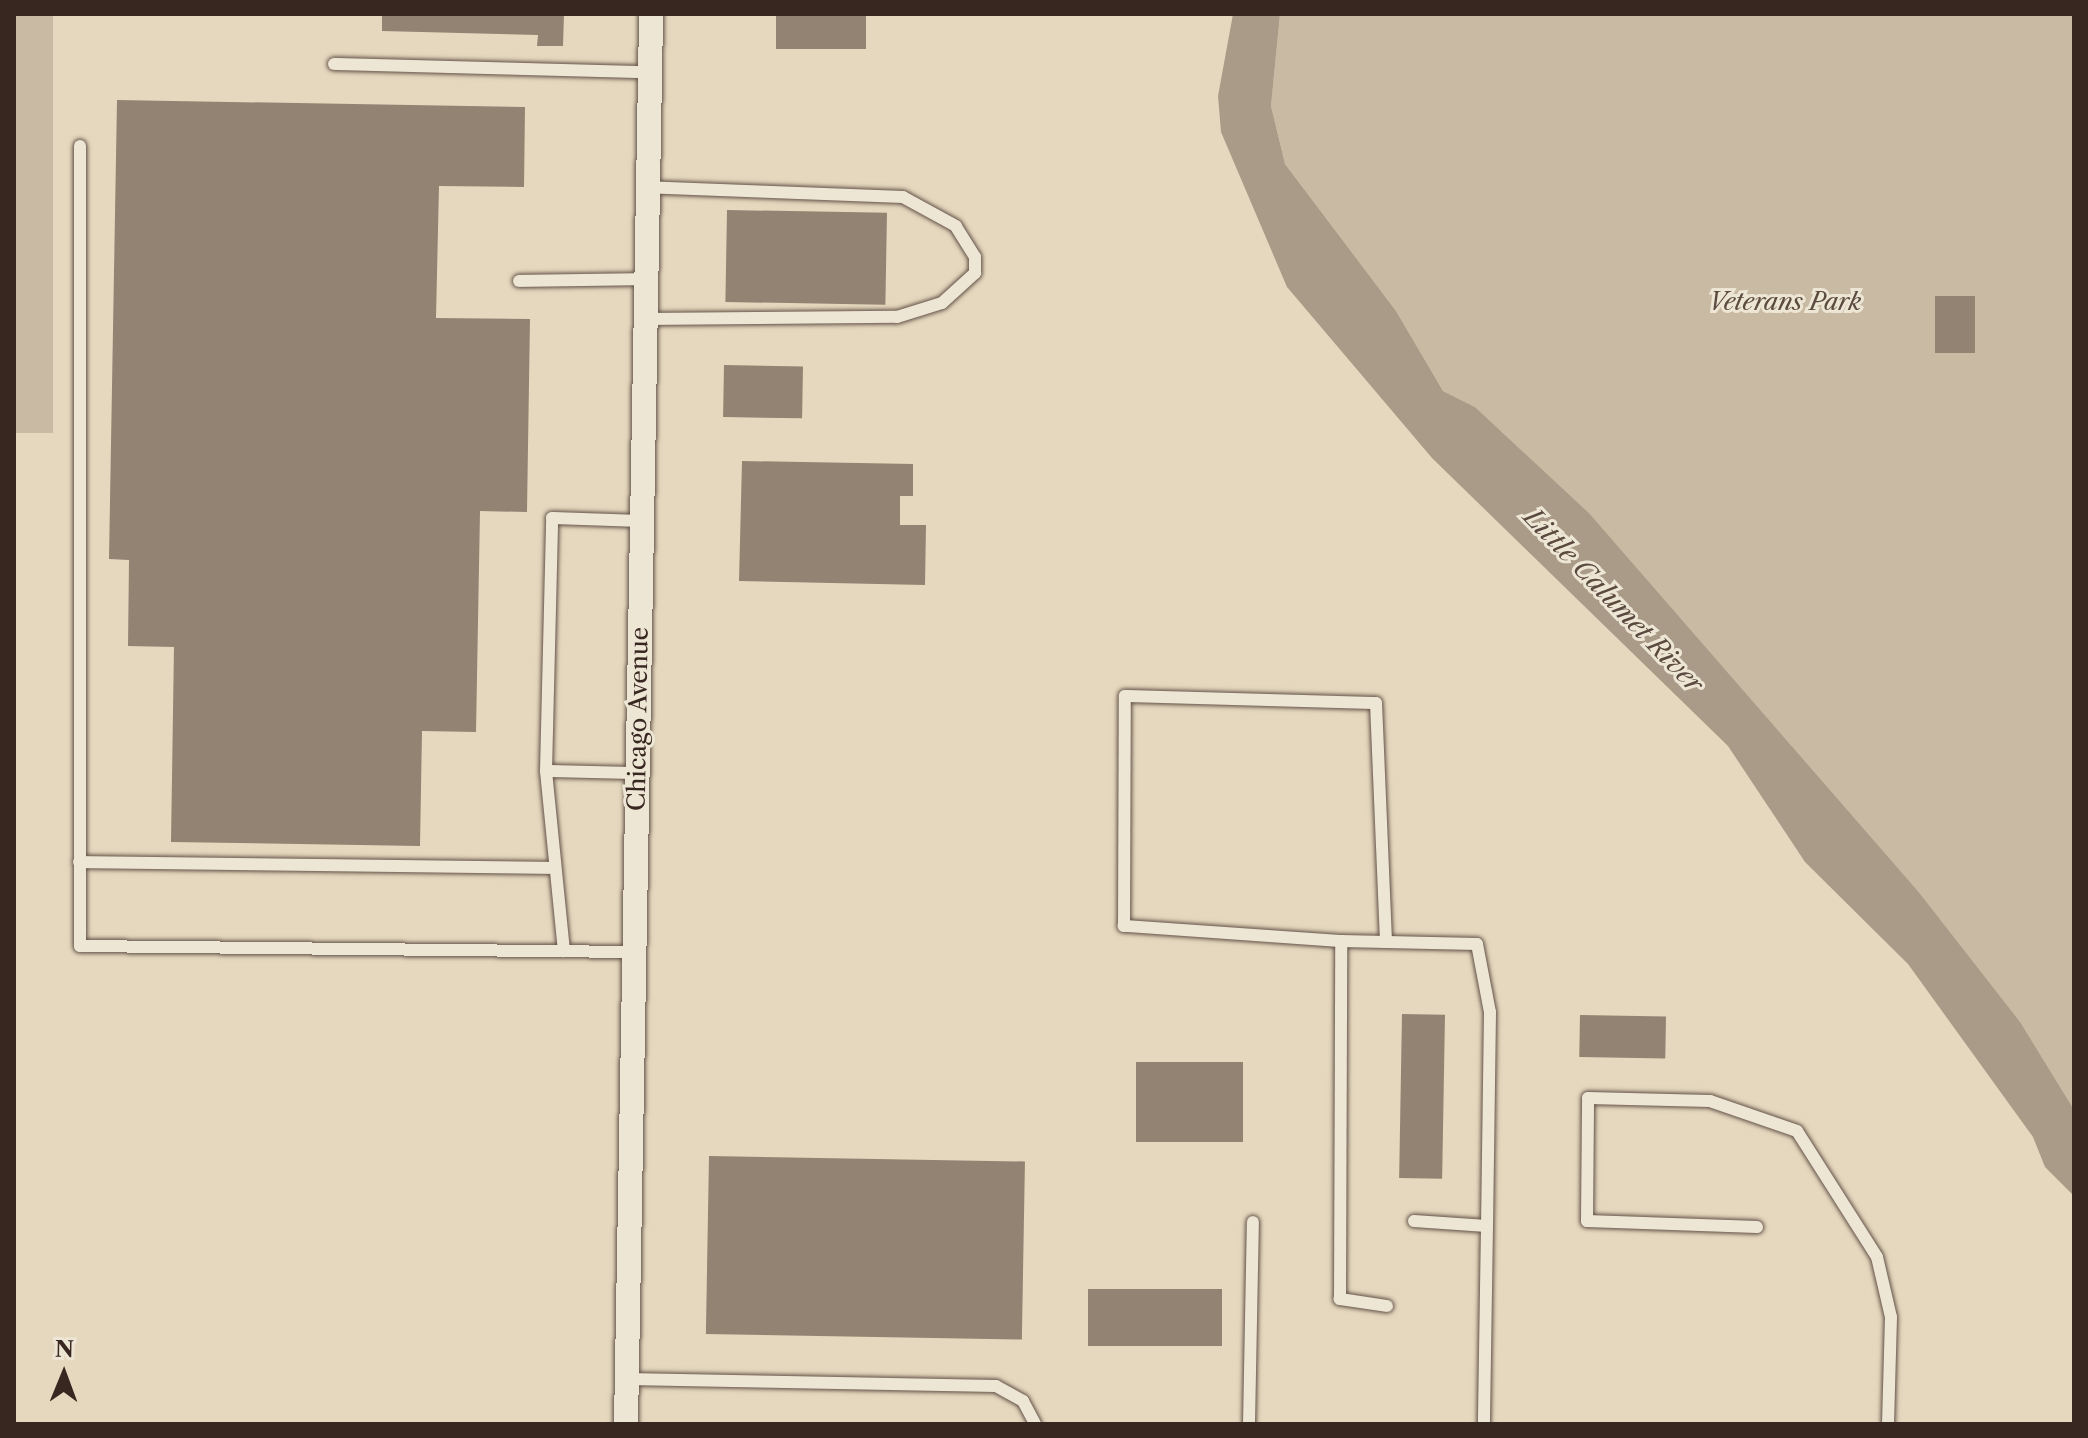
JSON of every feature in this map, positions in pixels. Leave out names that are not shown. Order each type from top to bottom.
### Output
[{"type":"street","name":"Chicago Avenue","points":[[626,1424],[651,14]]},
{"type":"lane","points":[[334,64],[650,72]]},
{"type":"lane","points":[[80,146],[80,946],[634,952]]},
{"type":"lane","points":[[645,319],[897,317],[942,303],[975,273],[975,257],[956,226],[903,197],[826,188],[648,187]]},
{"type":"lane","points":[[519,281],[646,279]]},
{"type":"lane","points":[[564,951],[546,771],[552,518],[642,521]]},
{"type":"lane","points":[[1386,941],[1376,703],[1125,696],[1124,926],[1341,941],[1477,944],[1490,1012],[1484,1424]]},
{"type":"lane","points":[[546,771],[637,773]]},
{"type":"lane","points":[[79,862],[554,868]]},
{"type":"lane","points":[[1341,941],[1340,1299],[1387,1306]]},
{"type":"lane","points":[[1757,1227],[1587,1221],[1588,1098],[1710,1101],[1797,1131],[1877,1257],[1891,1317],[1888,1424]]},
{"type":"lane","points":[[1414,1221],[1487,1226]]},
{"type":"lane","points":[[1249,1424],[1253,1222]]},
{"type":"lane","points":[[627,1379],[996,1386],[1023,1401],[1035,1424]]},
{"type":"green space","points":[[14,14],[53,14],[53,433],[14,433]]},
{"type":"green space","name":"Veterans Park","points":[[1280,14],[2074,14],[2074,1110],[1917,890],[1589,513],[1475,407],[1443,391],[1396,311],[1285,164],[1271,106]]},
{"type":"water","name":"Little Calumet River","points":[[1233,14],[1280,14],[1271,106],[1285,164],[1396,311],[1443,391],[1475,407],[1589,513],[1917,890],[2020,1022],[2074,1110],[2074,1196],[2045,1167],[2033,1137],[1908,964],[1805,862],[1728,746],[1432,458],[1287,287],[1221,132],[1218,96]]},
{"type":"building","points":[[382,14],[564,14],[563,46],[537,46],[538,35],[382,31]]},
{"type":"building","points":[[776,14],[866,14],[866,49],[776,49]]},
{"type":"building","points":[[117,100],[525,107],[524,187],[439,186],[436,318],[530,319],[527,512],[480,511],[476,732],[422,731],[420,846],[171,842],[174,647],[128,646],[129,560],[109,559]]},
{"type":"building","points":[[727,210],[887,213],[885,305],[725,302]]},
{"type":"building","points":[[1935,296],[1975,296],[1975,353],[1935,353]]},
{"type":"building","points":[[724,365],[803,366],[802,418],[723,417]]},
{"type":"building","points":[[742,461],[913,464],[913,496],[900,496],[900,525],[926,525],[925,585],[739,581]]},
{"type":"building","points":[[1402,1014],[1445,1015],[1442,1179],[1399,1178]]},
{"type":"building","points":[[1580,1015],[1666,1017],[1665,1058],[1579,1057]]},
{"type":"building","points":[[1136,1062],[1243,1062],[1243,1142],[1136,1142]]},
{"type":"building","points":[[709,1156],[1025,1162],[1022,1339],[706,1334]]},
{"type":"building","points":[[1088,1289],[1222,1289],[1222,1346],[1088,1346]]}]
